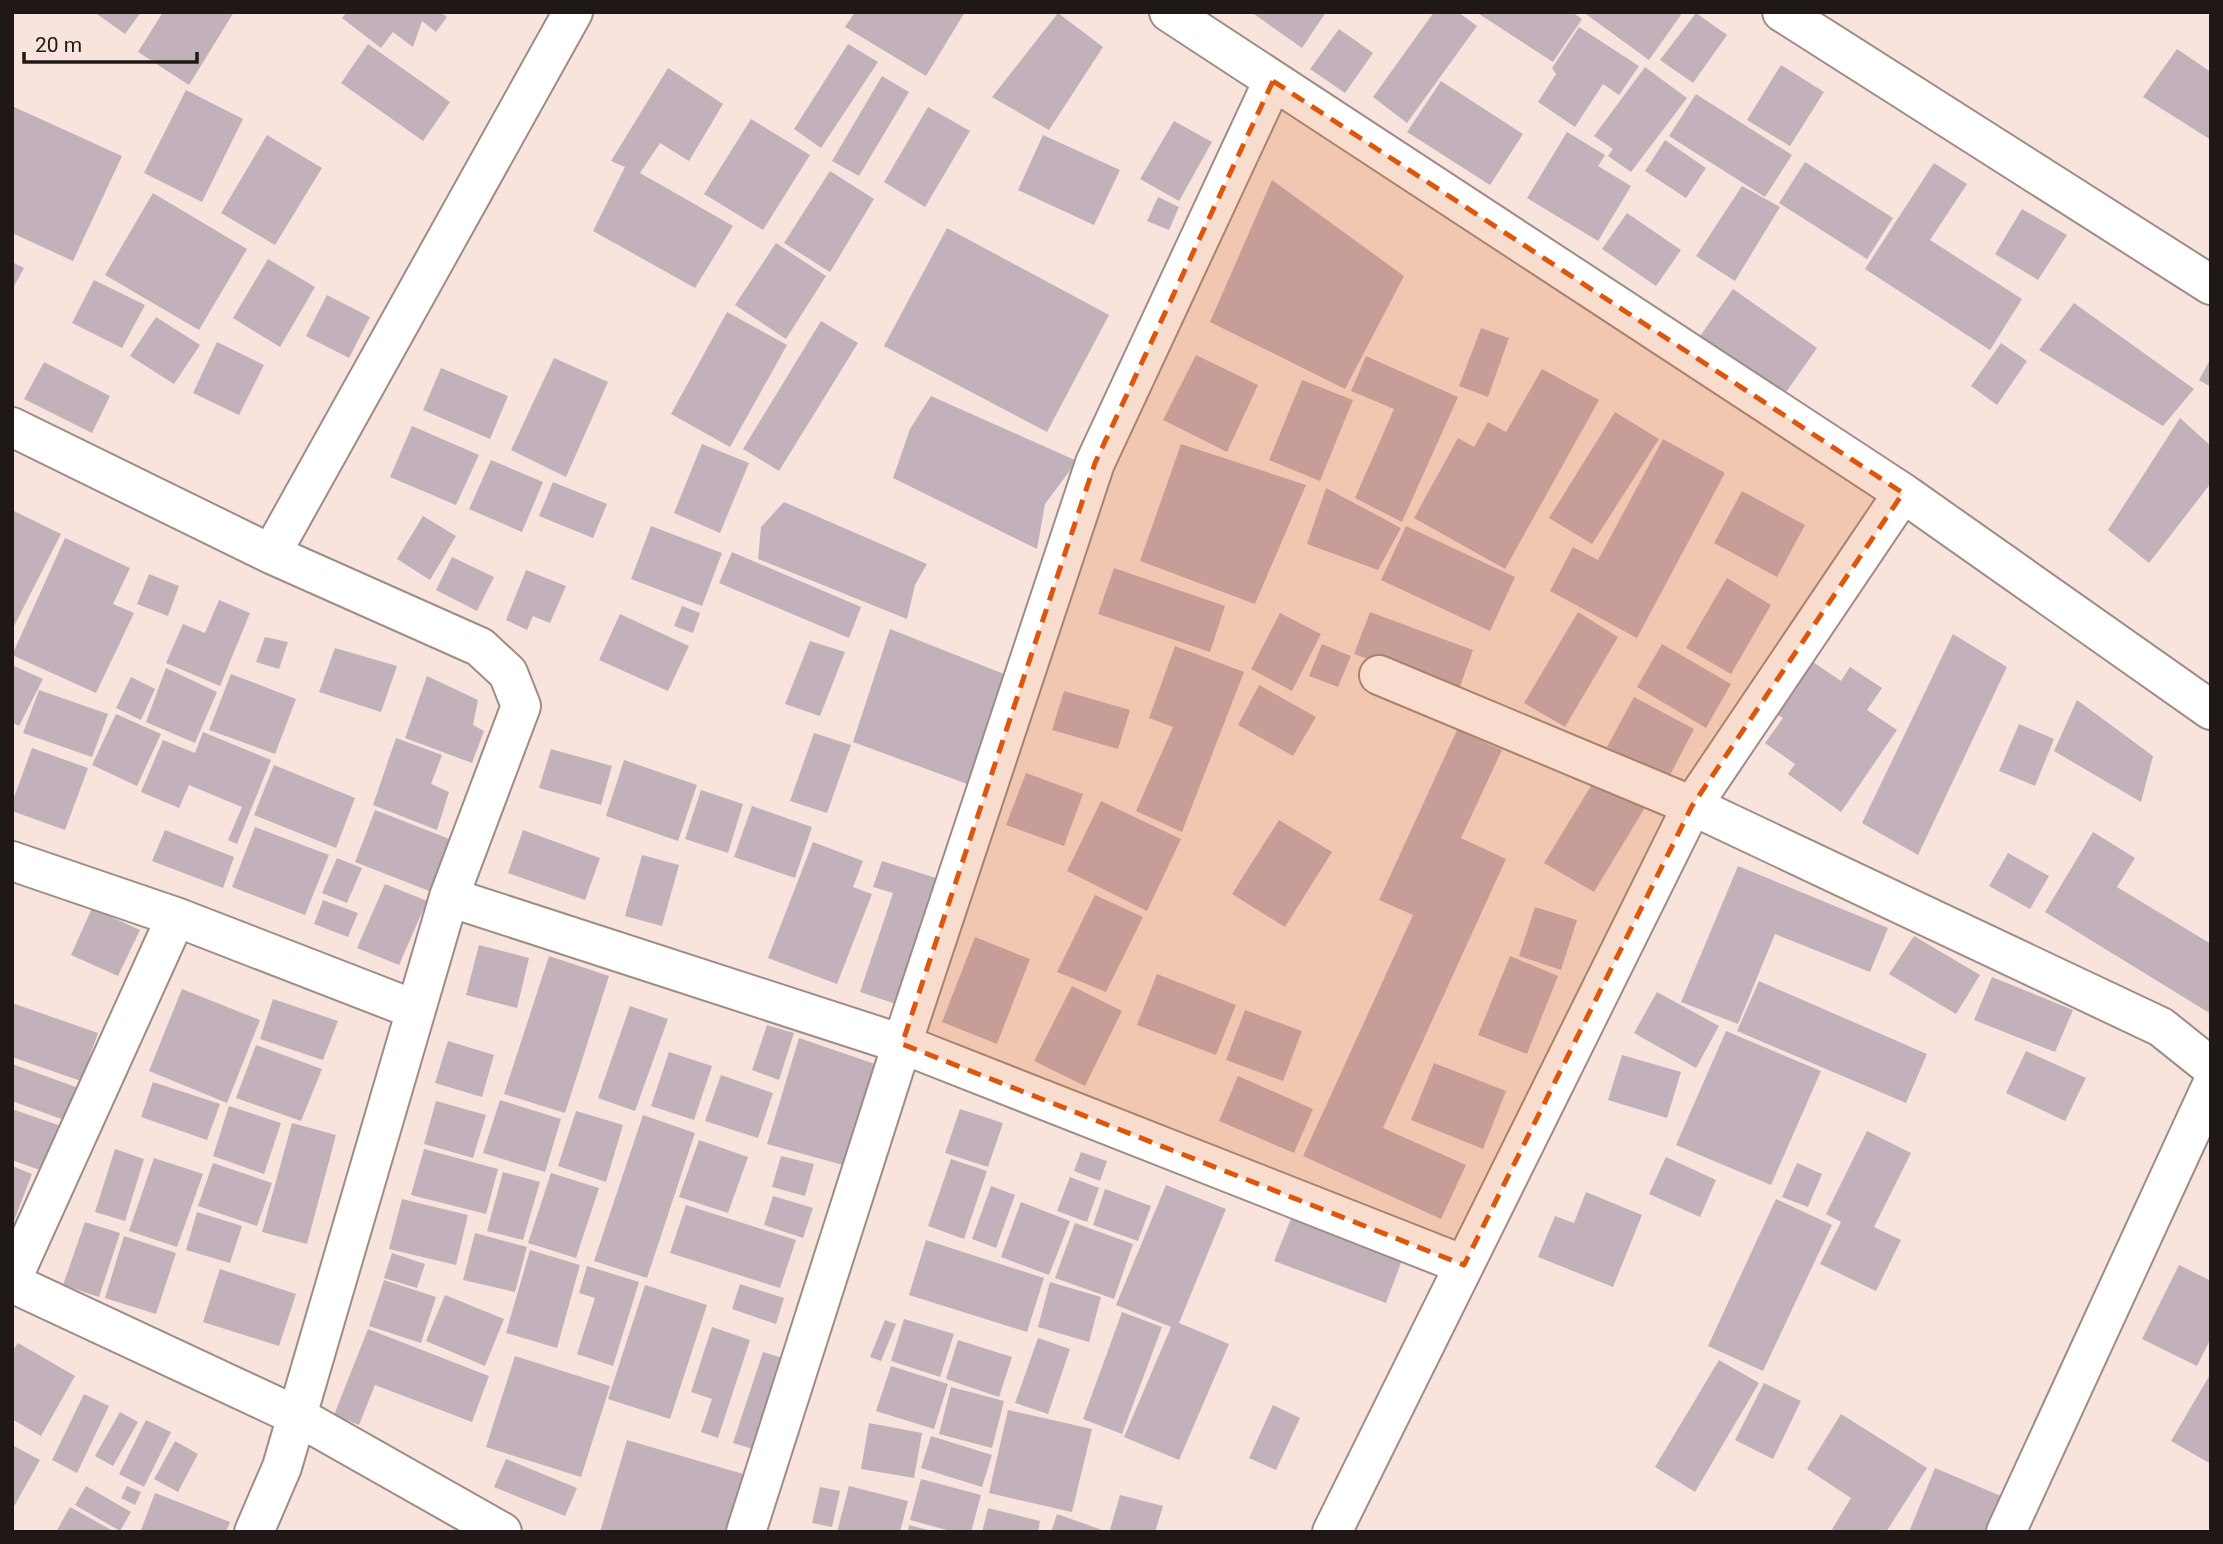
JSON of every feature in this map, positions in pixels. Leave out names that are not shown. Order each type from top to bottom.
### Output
[{"type":"street","points":[[271,554],[573,12]]},
{"type":"street","points":[[1169,12],[1903,493],[2211,710]]},
{"type":"street","points":[[1782,12],[2211,285]]},
{"type":"street","points":[[746,1532],[902,1044],[1095,463],[1273,81]]},
{"type":"street","points":[[12,427],[271,554],[480,647],[508,673],[521,706],[449,897],[282,1467],[254,1532]]},
{"type":"street","points":[[1332,1532],[1692,806],[1903,493]]},
{"type":"street","points":[[1379,675],[1692,806],[2161,1027],[2211,1067]]},
{"type":"street","points":[[12,861],[176,917],[416,1010]]},
{"type":"street","points":[[449,897],[902,1044],[1464,1265]]},
{"type":"street","points":[[176,917],[12,1281],[297,1416],[502,1532]]},
{"type":"street","points":[[2006,1532],[2198,1147],[2211,1087]]},
{"type":"highlighted area","points":[[1273,81],[1903,493],[1692,806],[1464,1265],[902,1044],[1095,463]]},
{"type":"building","points":[[94,12],[141,12],[125,34]]},
{"type":"building","points":[[163,12],[234,12],[189,85],[138,52]]},
{"type":"building","points":[[347,12],[440,12],[447,17],[436,32],[422,21],[413,47],[393,32],[381,48],[342,18]]},
{"type":"building","points":[[855,12],[965,12],[926,76],[845,27]]},
{"type":"building","points":[[1251,12],[1326,12],[1302,48]]},
{"type":"building","points":[[1434,12],[1458,12],[1477,26],[1407,123],[1373,97]]},
{"type":"building","points":[[1476,12],[1572,12],[1582,19],[1553,62]]},
{"type":"building","points":[[1583,12],[1683,12],[1649,60]]},
{"type":"building","points":[[1058,13],[1103,47],[1049,130],[992,97]]},
{"type":"building","points":[[1696,13],[1727,35],[1693,83],[1660,60]]},
{"type":"building","points":[[1579,27],[1639,66],[1619,95],[1603,84],[1575,127],[1538,102],[1556,74],[1552,68]]},
{"type":"building","points":[[1339,29],[1373,53],[1345,93],[1310,69]]},
{"type":"building","points":[[368,44],[450,102],[423,141],[341,83]]},
{"type":"building","points":[[848,44],[878,62],[821,148],[794,129]]},
{"type":"building","points":[[2177,49],[2211,72],[2211,140],[2143,97]]},
{"type":"building","points":[[1781,65],[1824,92],[1790,146],[1747,120]]},
{"type":"building","points":[[1645,67],[1687,98],[1631,172],[1608,156],[1613,149],[1594,136]]},
{"type":"building","points":[[668,68],[723,104],[689,161],[660,143],[640,173],[733,226],[695,288],[593,231],[625,167],[611,161]]},
{"type":"building","points":[[882,76],[909,92],[859,176],[832,161]]},
{"type":"building","points":[[1441,81],[1523,134],[1490,185],[1407,132]]},
{"type":"building","points":[[186,90],[243,119],[202,202],[144,173]]},
{"type":"building","points":[[1696,94],[1792,155],[1765,197],[1669,136]]},
{"type":"building","points":[[12,106],[122,156],[73,261],[12,233]]},
{"type":"building","points":[[928,107],[970,131],[925,207],[884,182]]},
{"type":"building","points":[[751,119],[810,155],[763,230],[704,194]]},
{"type":"building","points":[[1174,121],[1212,142],[1179,201],[1140,179]]},
{"type":"building","points":[[1567,132],[1605,155],[1598,166],[1631,186],[1598,241],[1527,198]]},
{"type":"building","points":[[267,135],[322,168],[275,245],[221,213]]},
{"type":"building","points":[[1043,135],[1120,170],[1094,225],[1018,190]]},
{"type":"building","points":[[1665,140],[1706,168],[1686,198],[1645,171]]},
{"type":"building","points":[[1805,162],[1893,218],[1867,259],[1779,203]]},
{"type":"building","points":[[1934,163],[1967,184],[1930,240],[2022,299],[1990,350],[1865,269]]},
{"type":"building","points":[[830,171],[874,199],[830,272],[784,243]]},
{"type":"building","points":[[1272,180],[1404,276],[1345,389],[1210,322]]},
{"type":"building","points":[[1742,186],[1780,207],[1735,281],[1696,256]]},
{"type":"building","points":[[153,193],[247,249],[199,330],[105,275]]},
{"type":"building","points":[[1158,197],[1179,207],[1169,230],[1147,221]]},
{"type":"building","points":[[2022,209],[2067,235],[2038,280],[1995,254]]},
{"type":"building","points":[[1627,213],[1681,250],[1656,286],[1602,249]]},
{"type":"building","points":[[947,228],[1109,315],[1047,432],[884,346]]},
{"type":"building","points":[[776,243],[826,276],[786,339],[735,305]]},
{"type":"building","points":[[268,259],[315,287],[280,347],[233,318]]},
{"type":"building","points":[[12,262],[24,268],[12,290]]},
{"type":"building","points":[[94,280],[145,305],[122,348],[72,323]]},
{"type":"building","points":[[1733,289],[1817,348],[1782,398],[1698,339]]},
{"type":"building","points":[[327,295],[370,317],[349,358],[306,336]]},
{"type":"building","points":[[2074,303],[2194,389],[2163,426],[2039,350]]},
{"type":"building","points":[[727,312],[787,345],[730,447],[671,414]]},
{"type":"building","points":[[156,317],[200,345],[174,384],[130,356]]},
{"type":"building","points":[[821,321],[858,343],[779,471],[743,449]]},
{"type":"building","points":[[1481,328],[1509,338],[1488,397],[1459,386]]},
{"type":"building","points":[[217,342],[264,365],[239,415],[193,393]]},
{"type":"building","points":[[2001,343],[2027,361],[1997,405],[1971,386]]},
{"type":"building","points":[[1196,355],[1258,385],[1227,452],[1163,420]]},
{"type":"building","points":[[1366,356],[1458,397],[1402,522],[1355,498],[1394,409],[1351,391]]},
{"type":"building","points":[[554,358],[608,382],[566,477],[511,450]]},
{"type":"building","points":[[2211,358],[2211,387],[2199,380]]},
{"type":"building","points":[[44,362],[110,396],[92,433],[24,399]]},
{"type":"building","points":[[441,368],[508,396],[490,439],[423,410]]},
{"type":"building","points":[[1542,369],[1599,400],[1505,569],[1414,518],[1458,438],[1474,447],[1488,422],[1506,432]]},
{"type":"building","points":[[1302,380],[1353,400],[1320,481],[1269,460]]},
{"type":"building","points":[[931,396],[1077,461],[1045,504],[1037,549],[893,478],[910,429]]},
{"type":"building","points":[[1615,412],[1659,439],[1592,544],[1549,518]]},
{"type":"building","points":[[2180,418],[2211,446],[2211,483],[2149,563],[2108,530]]},
{"type":"building","points":[[412,426],[479,455],[456,505],[390,477]]},
{"type":"building","points":[[1663,439],[1725,473],[1637,638],[1550,591],[1573,547],[1598,560]]},
{"type":"building","points":[[702,444],[749,463],[720,533],[674,513]]},
{"type":"building","points":[[1181,444],[1306,485],[1255,604],[1140,561]]},
{"type":"building","points":[[491,460],[543,482],[522,532],[469,509]]},
{"type":"building","points":[[553,482],[607,504],[593,538],[539,516]]},
{"type":"building","points":[[1326,488],[1401,528],[1378,570],[1307,544]]},
{"type":"building","points":[[1742,491],[1805,525],[1777,577],[1714,543]]},
{"type":"building","points":[[784,502],[927,564],[915,585],[907,619],[758,559],[761,527]]},
{"type":"building","points":[[12,510],[61,534],[12,630]]},
{"type":"building","points":[[423,516],[456,536],[430,580],[397,559]]},
{"type":"building","points":[[651,526],[722,553],[702,606],[631,579]]},
{"type":"building","points":[[1406,526],[1515,577],[1490,631],[1381,580]]},
{"type":"building","points":[[65,538],[130,568],[113,604],[134,613],[96,693],[12,655]]},
{"type":"building","points":[[732,552],[861,607],[849,638],[719,583]]},
{"type":"building","points":[[452,557],[494,577],[477,611],[436,590]]},
{"type":"building","points":[[1114,568],[1225,606],[1210,652],[1098,614]]},
{"type":"building","points":[[526,570],[566,586],[550,623],[533,616],[527,630],[506,620]]},
{"type":"building","points":[[149,574],[179,586],[168,616],[137,604]]},
{"type":"building","points":[[1727,578],[1771,605],[1731,674],[1686,648]]},
{"type":"building","points":[[219,600],[250,613],[220,686],[166,663],[183,624],[205,633]]},
{"type":"building","points":[[682,606],[700,613],[693,633],[674,626]]},
{"type":"building","points":[[1370,612],[1473,650],[1458,692],[1354,654]]},
{"type":"building","points":[[1578,612],[1618,637],[1565,727],[1524,703]]},
{"type":"building","points":[[1280,613],[1321,634],[1292,691],[1251,669]]},
{"type":"building","points":[[620,614],[689,646],[668,691],[599,660]]},
{"type":"building","points":[[890,629],[1004,674],[970,785],[853,742]]},
{"type":"building","points":[[1953,634],[2007,667],[1918,855],[1862,823]]},
{"type":"building","points":[[265,637],[288,642],[279,669],[256,662]]},
{"type":"building","points":[[810,641],[845,652],[820,716],[785,704]]},
{"type":"building","points":[[1322,644],[1351,656],[1338,687],[1309,676]]},
{"type":"building","points":[[1662,644],[1731,684],[1706,728],[1637,687]]},
{"type":"building","points":[[1175,646],[1244,672],[1182,832],[1136,811],[1173,727],[1149,718]]},
{"type":"building","points":[[335,648],[397,666],[381,712],[319,692]]},
{"type":"building","points":[[1813,662],[1841,681],[1850,667],[1882,688],[1867,710],[1897,730],[1841,812],[1788,774],[1795,764],[1765,743],[1783,718],[1777,715]]},
{"type":"building","points":[[12,665],[43,679],[19,726],[12,722]]},
{"type":"building","points":[[166,668],[217,692],[195,743],[146,722]]},
{"type":"building","points":[[231,674],[296,699],[275,754],[209,730]]},
{"type":"building","points":[[427,676],[478,700],[473,725],[484,731],[472,763],[405,738]]},
{"type":"building","points":[[131,677],[155,689],[141,720],[116,708]]},
{"type":"building","points":[[1259,685],[1316,717],[1293,756],[1238,725]]},
{"type":"building","points":[[39,690],[108,714],[92,757],[23,733]]},
{"type":"building","points":[[1064,691],[1130,710],[1118,749],[1052,730]]},
{"type":"building","points":[[1634,697],[1694,729],[1668,779],[1607,747]]},
{"type":"building","points":[[2077,700],[2153,756],[2141,802],[2054,751]]},
{"type":"building","points":[[116,714],[161,734],[137,786],[92,765]]},
{"type":"building","points":[[2019,724],[2054,739],[2035,786],[1999,771]]},
{"type":"building","points":[[1457,730],[1502,750],[1461,838],[1506,859],[1383,1128],[1466,1165],[1441,1219],[1303,1156],[1413,915],[1379,900]]},
{"type":"building","points":[[203,732],[271,760],[237,844],[228,840],[242,807],[189,785],[179,808],[141,792],[163,740],[195,753]]},
{"type":"building","points":[[814,733],[851,745],[827,813],[790,801]]},
{"type":"building","points":[[396,738],[442,755],[431,784],[449,792],[437,830],[373,805]]},
{"type":"building","points":[[32,748],[88,768],[65,830],[12,811],[12,803]]},
{"type":"building","points":[[551,749],[612,766],[601,805],[539,788]]},
{"type":"building","points":[[624,760],[697,785],[678,841],[606,816]]},
{"type":"building","points":[[274,765],[355,798],[336,848],[254,815]]},
{"type":"building","points":[[1026,773],[1083,794],[1064,846],[1006,825]]},
{"type":"building","points":[[1597,776],[1646,806],[1594,892],[1544,863]]},
{"type":"building","points":[[701,790],[743,804],[728,853],[685,839]]},
{"type":"building","points":[[1101,801],[1181,839],[1147,911],[1067,871]]},
{"type":"building","points":[[752,806],[812,827],[795,878],[734,857]]},
{"type":"building","points":[[375,810],[452,840],[432,892],[355,862]]},
{"type":"building","points":[[1279,820],[1332,852],[1285,927],[1232,894]]},
{"type":"building","points":[[255,827],[329,855],[305,915],[232,887]]},
{"type":"building","points":[[165,830],[234,857],[223,888],[152,861]]},
{"type":"building","points":[[523,830],[600,858],[585,900],[508,873]]},
{"type":"building","points":[[2093,832],[2135,858],[2117,887],[2211,944],[2211,1014],[2045,912]]},
{"type":"building","points":[[813,842],[863,861],[853,887],[872,894],[837,984],[768,958]]},
{"type":"building","points":[[2008,853],[2049,876],[2030,909],[1989,886]]},
{"type":"building","points":[[642,855],[679,865],[662,926],[625,916]]},
{"type":"building","points":[[337,858],[362,868],[347,903],[322,893]]},
{"type":"building","points":[[882,861],[936,878],[896,1004],[860,992],[893,893],[873,887]]},
{"type":"building","points":[[1738,866],[1888,928],[1870,972],[1775,934],[1738,1024],[1681,1002]]},
{"type":"building","points":[[385,884],[427,901],[399,965],[357,948]]},
{"type":"building","points":[[1095,895],[1143,917],[1106,992],[1057,972]]},
{"type":"building","points":[[323,900],[358,913],[348,937],[314,924]]},
{"type":"building","points":[[1535,907],[1577,920],[1561,970],[1519,956]]},
{"type":"building","points":[[92,908],[140,930],[118,976],[71,955]]},
{"type":"building","points":[[1914,936],[1980,975],[1956,1014],[1889,974]]},
{"type":"building","points":[[975,937],[1030,959],[997,1044],[942,1022]]},
{"type":"building","points":[[479,945],[529,958],[517,1008],[466,995]]},
{"type":"building","points":[[549,956],[609,976],[565,1113],[504,1094]]},
{"type":"building","points":[[1510,956],[1558,976],[1527,1054],[1478,1035]]},
{"type":"building","points":[[1157,974],[1236,1005],[1216,1055],[1137,1025]]},
{"type":"building","points":[[1992,977],[2073,1010],[2055,1052],[1974,1020]]},
{"type":"building","points":[[1759,981],[1927,1054],[1906,1103],[1737,1031]]},
{"type":"building","points":[[1072,986],[1122,1011],[1085,1086],[1034,1061]]},
{"type":"building","points":[[182,989],[260,1020],[227,1103],[149,1071]]},
{"type":"building","points":[[1657,992],[1719,1026],[1696,1068],[1634,1033]]},
{"type":"building","points":[[273,999],[338,1021],[323,1060],[260,1039]]},
{"type":"building","points":[[12,1003],[98,1033],[81,1081],[12,1057]]},
{"type":"building","points":[[630,1006],[668,1019],[635,1111],[598,1098]]},
{"type":"building","points":[[1245,1010],[1302,1031],[1283,1081],[1226,1060]]},
{"type":"building","points":[[767,1025],[794,1033],[779,1080],[752,1070]]},
{"type":"building","points":[[1726,1031],[1821,1071],[1771,1185],[1676,1145]]},
{"type":"building","points":[[799,1038],[875,1064],[850,1167],[767,1144]]},
{"type":"building","points":[[448,1041],[494,1055],[482,1097],[435,1083]]},
{"type":"building","points":[[256,1045],[322,1069],[301,1121],[236,1098]]},
{"type":"building","points":[[2026,1051],[2086,1078],[2065,1121],[2006,1093]]},
{"type":"building","points":[[669,1052],[712,1066],[694,1120],[651,1106]]},
{"type":"building","points":[[1622,1055],[1681,1072],[1667,1118],[1608,1100]]},
{"type":"building","points":[[1434,1063],[1506,1091],[1483,1149],[1411,1120]]},
{"type":"building","points":[[12,1064],[76,1087],[64,1120],[12,1101]]},
{"type":"building","points":[[721,1075],[773,1093],[758,1138],[705,1121]]},
{"type":"building","points":[[1238,1076],[1313,1109],[1294,1153],[1219,1121]]},
{"type":"building","points":[[153,1082],[220,1104],[207,1140],[141,1117]]},
{"type":"building","points":[[500,1100],[561,1119],[545,1172],[483,1153]]},
{"type":"building","points":[[436,1101],[486,1115],[473,1158],[424,1144]]},
{"type":"building","points":[[229,1106],[281,1123],[264,1174],[213,1156]]},
{"type":"building","points":[[12,1109],[61,1126],[45,1172],[12,1160]]},
{"type":"building","points":[[960,1109],[1003,1123],[988,1167],[945,1153]]},
{"type":"building","points":[[576,1111],[623,1125],[606,1182],[558,1166]]},
{"type":"building","points":[[643,1115],[695,1133],[647,1278],[594,1261]]},
{"type":"building","points":[[292,1123],[336,1135],[307,1244],[262,1232]]},
{"type":"building","points":[[1867,1131],[1911,1153],[1874,1227],[1901,1240],[1876,1291],[1820,1264],[1841,1222],[1826,1214]]},
{"type":"building","points":[[699,1140],[748,1157],[728,1213],[679,1197]]},
{"type":"building","points":[[115,1149],[144,1159],[125,1221],[95,1212]]},
{"type":"building","points":[[424,1149],[498,1169],[486,1214],[411,1195]]},
{"type":"building","points":[[1081,1152],[1107,1161],[1100,1181],[1074,1171]]},
{"type":"building","points":[[781,1156],[814,1164],[805,1196],[772,1187]]},
{"type":"building","points":[[1666,1157],[1716,1180],[1700,1217],[1649,1194]]},
{"type":"building","points":[[154,1158],[203,1174],[177,1247],[129,1231]]},
{"type":"building","points":[[951,1159],[987,1171],[964,1239],[928,1226]]},
{"type":"building","points":[[213,1163],[272,1183],[257,1226],[198,1206]]},
{"type":"building","points":[[1797,1163],[1822,1174],[1808,1207],[1782,1197]]},
{"type":"building","points":[[12,1166],[32,1174],[12,1226]]},
{"type":"building","points":[[503,1172],[540,1182],[523,1240],[487,1231]]},
{"type":"building","points":[[551,1173],[599,1188],[576,1258],[528,1243]]},
{"type":"building","points":[[1070,1177],[1099,1188],[1087,1222],[1057,1211]]},
{"type":"building","points":[[1166,1185],[1226,1209],[1179,1323],[1229,1344],[1179,1460],[1124,1437],[1171,1327],[1116,1305]]},
{"type":"building","points":[[991,1186],[1015,1195],[996,1248],[972,1239]]},
{"type":"building","points":[[1105,1189],[1151,1206],[1138,1241],[1093,1225]]},
{"type":"building","points":[[1586,1192],[1642,1215],[1613,1287],[1538,1257],[1555,1216],[1574,1223]]},
{"type":"building","points":[[773,1196],[813,1208],[803,1238],[764,1225]]},
{"type":"building","points":[[402,1199],[468,1215],[456,1265],[389,1249]]},
{"type":"building","points":[[1776,1199],[1832,1225],[1763,1371],[1708,1346]]},
{"type":"building","points":[[1021,1202],[1070,1221],[1049,1275],[1001,1257]]},
{"type":"building","points":[[686,1205],[796,1240],[780,1288],[670,1253]]},
{"type":"building","points":[[1294,1211],[1405,1252],[1386,1303],[1274,1261]]},
{"type":"building","points":[[197,1212],[242,1226],[230,1263],[186,1250]]},
{"type":"building","points":[[85,1222],[120,1233],[99,1297],[63,1285]]},
{"type":"building","points":[[1075,1223],[1133,1244],[1114,1299],[1055,1278]]},
{"type":"building","points":[[475,1233],[527,1247],[515,1292],[463,1280]]},
{"type":"building","points":[[124,1236],[176,1253],[156,1314],[105,1298]]},
{"type":"building","points":[[926,1240],[1044,1278],[1027,1332],[909,1295]]},
{"type":"building","points":[[530,1250],[580,1265],[557,1348],[506,1333]]},
{"type":"building","points":[[392,1253],[425,1264],[417,1288],[384,1278]]},
{"type":"building","points":[[2179,1265],[2211,1281],[2211,1338],[2197,1366],[2142,1339]]},
{"type":"building","points":[[587,1266],[639,1282],[613,1366],[577,1354],[595,1298],[579,1293]]},
{"type":"building","points":[[220,1269],[296,1294],[279,1346],[203,1322]]},
{"type":"building","points":[[384,1280],[436,1297],[421,1343],[369,1326]]},
{"type":"building","points":[[1050,1282],[1101,1297],[1089,1342],[1038,1327]]},
{"type":"building","points":[[740,1284],[784,1298],[776,1324],[732,1309]]},
{"type":"building","points":[[645,1285],[707,1305],[670,1419],[608,1399]]},
{"type":"building","points":[[445,1295],[504,1319],[485,1366],[426,1341]]},
{"type":"building","points":[[1122,1312],[1162,1327],[1122,1434],[1083,1419]]},
{"type":"building","points":[[904,1319],[954,1334],[940,1377],[891,1361]]},
{"type":"building","points":[[885,1320],[896,1324],[881,1361],[870,1357]]},
{"type":"building","points":[[712,1327],[750,1340],[718,1438],[701,1432],[712,1399],[691,1392]]},
{"type":"building","points":[[368,1329],[489,1376],[472,1422],[375,1385],[359,1425],[334,1415]]},
{"type":"building","points":[[1038,1338],[1070,1349],[1048,1414],[1015,1403]]},
{"type":"building","points":[[958,1340],[1012,1357],[999,1397],[946,1379]]},
{"type":"building","points":[[18,1343],[75,1376],[41,1436],[12,1419],[12,1352]]},
{"type":"building","points":[[763,1352],[789,1360],[759,1451],[733,1443]]},
{"type":"building","points":[[515,1356],[610,1386],[581,1477],[486,1447]]},
{"type":"building","points":[[1719,1360],[1759,1383],[1695,1492],[1655,1467]]},
{"type":"building","points":[[891,1366],[948,1384],[934,1429],[876,1411]]},
{"type":"building","points":[[2211,1373],[2211,1464],[2171,1441]]},
{"type":"building","points":[[1764,1383],[1801,1401],[1773,1459],[1735,1440]]},
{"type":"building","points":[[951,1387],[1004,1401],[992,1448],[939,1434]]},
{"type":"building","points":[[84,1394],[109,1406],[77,1473],[52,1460]]},
{"type":"building","points":[[1273,1405],[1300,1418],[1276,1470],[1249,1458]]},
{"type":"building","points":[[1008,1410],[1092,1429],[1072,1512],[989,1493]]},
{"type":"building","points":[[120,1412],[138,1422],[113,1466],[95,1456]]},
{"type":"building","points":[[1841,1414],[1927,1468],[1886,1532],[1831,1531],[1851,1498],[1807,1469]]},
{"type":"building","points":[[146,1420],[171,1432],[144,1487],[119,1474]]},
{"type":"building","points":[[869,1423],[922,1433],[914,1478],[861,1469]]},
{"type":"building","points":[[931,1436],[992,1455],[982,1487],[921,1468]]},
{"type":"building","points":[[627,1440],[750,1476],[734,1532],[600,1532]]},
{"type":"building","points":[[175,1441],[198,1454],[178,1492],[154,1479]]},
{"type":"building","points":[[12,1445],[40,1460],[12,1510]]},
{"type":"building","points":[[506,1459],[577,1488],[565,1516],[494,1487]]},
{"type":"building","points":[[1935,1468],[2001,1496],[1986,1532],[1909,1532]]},
{"type":"building","points":[[921,1479],[981,1495],[971,1532],[954,1532],[910,1520]]},
{"type":"building","points":[[86,1486],[131,1512],[120,1531],[75,1505]]},
{"type":"building","points":[[127,1486],[141,1492],[135,1505],[121,1498]]},
{"type":"building","points":[[849,1486],[908,1501],[900,1532],[837,1532]]},
{"type":"building","points":[[820,1487],[840,1491],[832,1527],[812,1523]]},
{"type":"building","points":[[155,1493],[230,1522],[226,1532],[141,1530]]},
{"type":"building","points":[[1120,1495],[1163,1506],[1155,1532],[1110,1530]]},
{"type":"building","points":[[70,1507],[115,1532],[56,1532]]},
{"type":"building","points":[[988,1508],[1040,1521],[1038,1532],[982,1532]]},
{"type":"building","points":[[1057,1514],[1105,1531],[1105,1532],[1051,1532]]},
{"type":"building","points":[[909,1525],[932,1531],[932,1532],[908,1532]]}]
